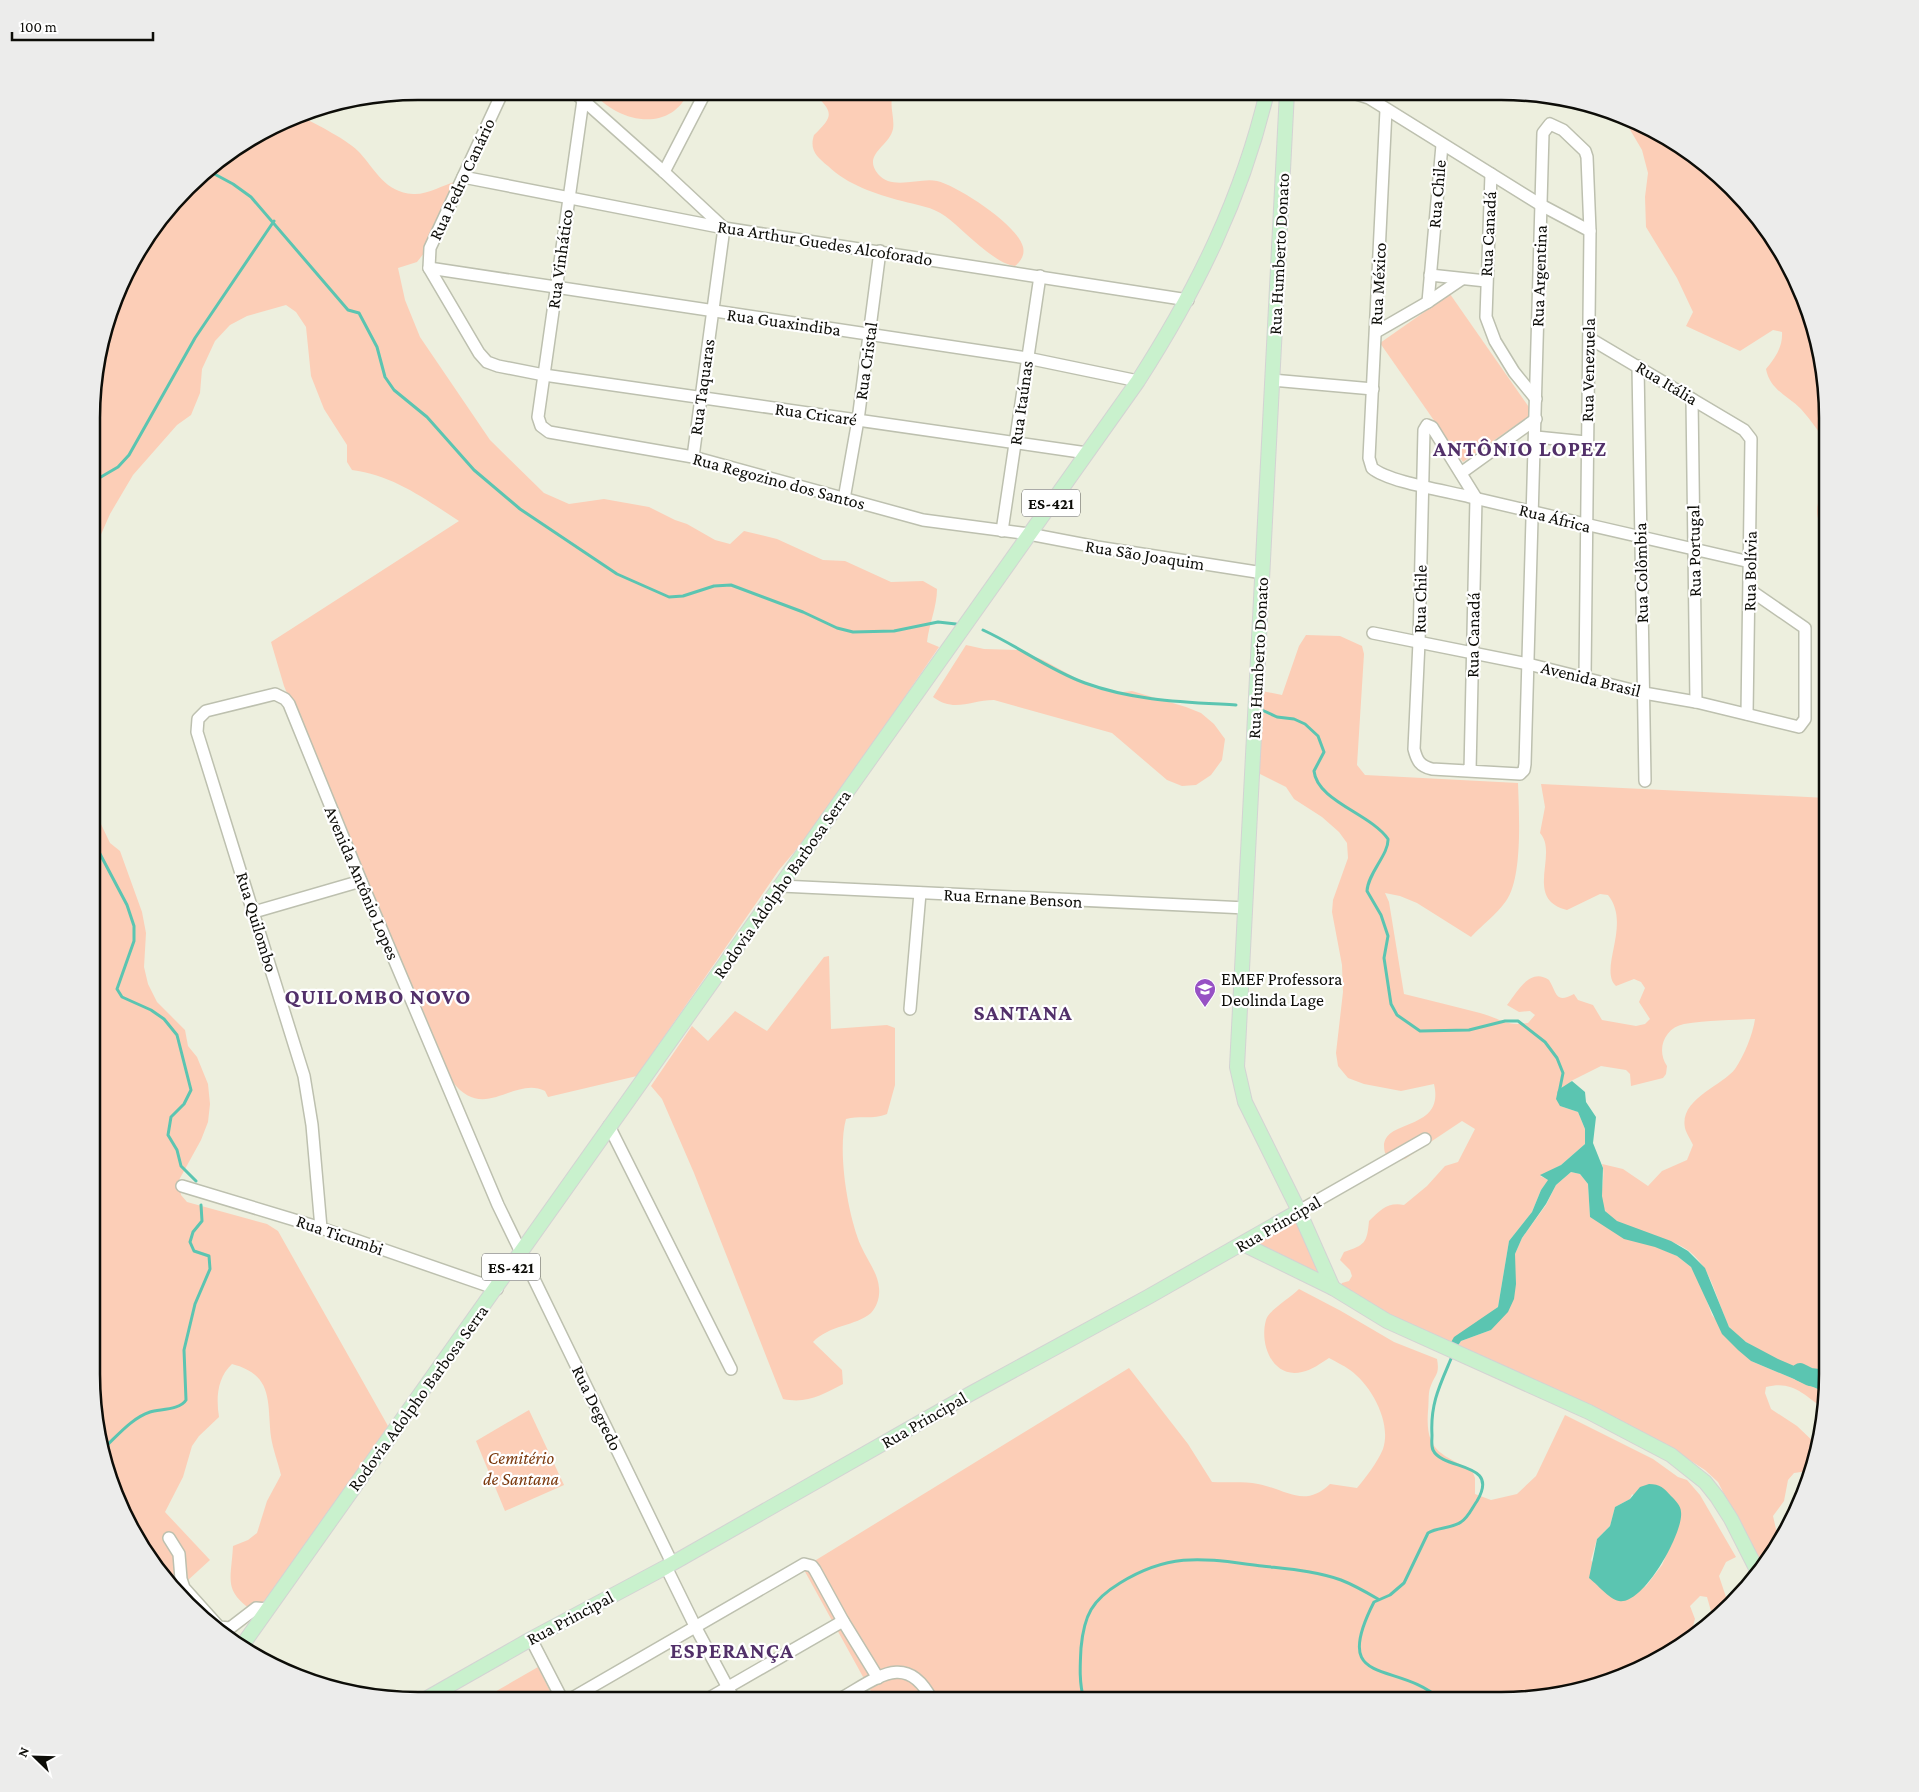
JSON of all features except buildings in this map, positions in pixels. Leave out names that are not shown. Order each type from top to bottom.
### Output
[{"type":"main road","name":"Rodovia Adolpho Barbosa Serra","points":[[246,1640],[410,1406],[497,1289],[520,1253],[1138,381],[1188,300],[1214,249],[1246,167],[1265,100]]},
{"type":"main road","name":"Rua Humberto Donato","points":[[1287,100],[1237,1055],[1239,1082],[1245,1102],[1299,1211],[1333,1288]]},
{"type":"main road","name":"Rua Principal","points":[[438,1692],[531,1638],[669,1565],[970,1394],[1243,1244],[1299,1211]]},
{"type":"main road","points":[[1243,1244],[1333,1288],[1371,1312],[1461,1356],[1589,1412],[1671,1455],[1704,1482],[1717,1497],[1731,1519],[1754,1565]]},
{"type":"street","name":"Rua Pedro Canário","points":[[429,268],[430,248],[499,100]]},
{"type":"street","points":[[583,100],[724,228]]},
{"type":"street","name":"Rua Vinhático","points":[[538,418],[583,100]]},
{"type":"street","points":[[664,172],[702,100]]},
{"type":"street","points":[[1372,100],[1541,205],[1590,231]]},
{"type":"street","name":"Rua México","points":[[1369,458],[1386,110]]},
{"type":"street","name":"Rua Venezuela","points":[[1543,133],[1547,126],[1558,126],[1585,151],[1589,164],[1590,231],[1586,442],[1585,677]]},
{"type":"street","name":"Rua Argentina","points":[[1470,771],[1520,774],[1526,764],[1543,133]]},
{"type":"street","name":"Rua Chile","points":[[1428,302],[1442,145]]},
{"type":"street","name":"Rua Canadá","points":[[1491,174],[1485,305],[1488,326],[1514,372],[1536,400]]},
{"type":"street","name":"Rua Arthur Guedes Alcoforado","points":[[463,177],[724,228],[1188,300]]},
{"type":"street","name":"Rua Taquaras","points":[[693,457],[724,228]]},
{"type":"street","name":"Rua Cristal","points":[[844,499],[858,420],[880,251]]},
{"type":"street","name":"Rua Guaxindiba","points":[[429,268],[1027,358],[1138,381]]},
{"type":"street","name":"Rua Cricaré","points":[[429,268],[479,353],[487,362],[498,366],[544,375],[1087,453]]},
{"type":"street","points":[[1430,275],[1486,281]]},
{"type":"street","name":"Rua Itaúnas","points":[[1002,531],[1040,276]]},
{"type":"street","points":[[1376,332],[1428,302],[1462,279]]},
{"type":"street","name":"Rua Itália","points":[[1589,338],[1744,430]]},
{"type":"street","name":"Rua Colômbia","points":[[1638,366],[1645,781]]},
{"type":"street","points":[[1272,380],[1373,389]]},
{"type":"street","name":"Rua Portugal","points":[[1692,399],[1696,702]]},
{"type":"street","name":"Rua Regozino dos Santos","points":[[538,418],[541,426],[549,432],[693,457],[923,520],[1028,534]]},
{"type":"street","points":[[1476,498],[1461,473],[1536,419]]},
{"type":"street","name":"Rua Chile","points":[[1461,473],[1432,427],[1427,425],[1424,430],[1419,642],[1414,749],[1420,764],[1432,769],[1470,771]]},
{"type":"street","name":"Rua Bolívia","points":[[1744,430],[1750,435],[1752,443],[1747,714]]},
{"type":"street","points":[[1536,437],[1586,442]]},
{"type":"street","name":"Rua África","points":[[1369,458],[1372,468],[1376,472],[1423,486],[1587,526],[1750,562]]},
{"type":"street","name":"Rua Canadá","points":[[1470,771],[1476,498]]},
{"type":"street","name":"Rua São Joaquim","points":[[1028,534],[1263,573]]},
{"type":"street","name":"Avenida Brasil","points":[[1373,633],[1528,664],[1644,693],[1696,702],[1796,727],[1805,719],[1807,638],[1805,628],[1799,621],[1750,590]]},
{"type":"street","name":"Rua Quilombo","points":[[289,704],[275,694],[206,711],[198,719],[197,732],[304,1076],[312,1125],[321,1228]]},
{"type":"street","name":"Avenida Antônio Lopes","points":[[289,704],[361,881],[520,1253]]},
{"type":"street","points":[[254,912],[361,881]]},
{"type":"street","name":"Rua Ernane Benson","points":[[781,886],[1246,908]]},
{"type":"street","points":[[910,1008],[920,893]]},
{"type":"street","points":[[610,1126],[731,1369]]},
{"type":"street","name":"Rua Principal","points":[[1299,1211],[1425,1139]]},
{"type":"street","name":"Rua Ticumbi","points":[[182,1186],[321,1228],[497,1289]]},
{"type":"street","name":"Rua Degredo","points":[[520,1253],[669,1565],[696,1628],[731,1692]]},
{"type":"street","points":[[169,1538],[179,1554],[181,1579],[184,1588],[196,1602]]},
{"type":"street","points":[[581,1692],[696,1628],[804,1564],[812,1566],[815,1570],[843,1621],[878,1678]]},
{"type":"street","points":[[228,1628],[256,1608],[268,1609]]},
{"type":"street","points":[[719,1692],[843,1621]]},
{"type":"street","points":[[531,1638],[560,1692]]},
{"type":"street","points":[[853,1692],[890,1673],[910,1674],[923,1683],[928,1692]]},
{"type":"green space","points":[[600,100],[683,100],[669,114],[656,119],[628,116]]},
{"type":"green space","points":[[820,100],[892,100],[893,129],[873,161],[878,174],[884,179],[898,183],[937,181],[947,184],[972,198],[999,218],[1019,238],[1023,247],[1023,255],[1019,262],[1015,266],[1007,264],[988,253],[945,216],[935,210],[872,192],[853,184],[836,173],[820,159],[813,149],[814,135],[825,123],[829,114]]},
{"type":"green space","points":[[308,120],[355,148],[382,180],[395,189],[418,194],[457,181],[425,252],[417,262],[398,268],[405,300],[420,337],[490,440],[544,493],[569,504],[604,499],[649,507],[687,524],[715,540],[730,544],[744,531],[777,539],[823,560],[845,561],[891,582],[923,581],[937,589],[927,642],[939,647],[817,825],[779,870],[637,1076],[548,1097],[545,1091],[533,1088],[522,1089],[487,1099],[476,1098],[464,1093],[452,1081],[420,1003],[415,998],[284,686],[271,642],[459,521],[408,489],[381,477],[352,470],[347,462],[347,445],[324,409],[311,376],[306,327],[296,312],[286,305],[247,316],[230,325],[215,341],[202,369],[200,393],[191,415],[177,425],[133,475],[110,514],[100,537],[100,418],[103,377],[106,356],[117,316],[133,278],[143,259],[166,225],[179,208],[208,179],[259,143]]},
{"type":"green space","points":[[1629,127],[1660,143],[1711,179],[1740,208],[1776,259],[1795,297],[1813,356],[1818,398],[1819,432],[1805,413],[1775,387],[1768,376],[1766,369],[1780,347],[1782,332],[1773,330],[1740,351],[1686,326],[1693,312],[1677,278],[1646,227],[1645,197],[1648,173],[1642,150]]},
{"type":"green space","points":[[1450,294],[1533,413],[1463,462],[1380,343]]},
{"type":"green space","points":[[1819,499],[1819,523],[1817,509]]},
{"type":"green space","points":[[1306,635],[1340,636],[1362,646],[1364,654],[1357,765],[1365,775],[1518,783],[1518,861],[1511,891],[1502,906],[1471,937],[1417,903],[1400,896],[1385,893],[1389,902],[1404,994],[1480,1013],[1508,1023],[1528,1023],[1535,1015],[1530,1011],[1519,1012],[1507,1005],[1525,982],[1536,976],[1549,980],[1557,996],[1563,998],[1574,994],[1578,1000],[1593,1005],[1602,1020],[1636,1026],[1645,1024],[1650,1019],[1639,1002],[1645,988],[1641,982],[1634,979],[1616,986],[1611,978],[1617,919],[1608,895],[1600,894],[1567,910],[1554,904],[1547,896],[1544,886],[1545,842],[1540,833],[1545,807],[1541,784],[1819,798],[1819,1377],[1761,1351],[1738,1336],[1727,1324],[1706,1271],[1689,1251],[1680,1245],[1623,1225],[1613,1219],[1603,1207],[1602,1164],[1623,1169],[1648,1186],[1662,1171],[1687,1160],[1693,1145],[1685,1128],[1685,1118],[1688,1109],[1703,1094],[1735,1069],[1748,1045],[1755,1019],[1720,1020],[1677,1026],[1667,1035],[1662,1047],[1662,1053],[1667,1066],[1666,1074],[1663,1078],[1631,1086],[1630,1074],[1626,1070],[1601,1066],[1571,1081],[1560,1106],[1578,1112],[1585,1129],[1585,1144],[1561,1165],[1540,1176],[1549,1180],[1541,1190],[1532,1212],[1509,1241],[1498,1307],[1445,1353],[1339,1288],[1342,1283],[1349,1281],[1352,1276],[1350,1270],[1340,1260],[1344,1252],[1364,1242],[1369,1221],[1381,1210],[1389,1206],[1404,1205],[1427,1186],[1445,1166],[1458,1162],[1475,1129],[1462,1121],[1405,1159],[1397,1160],[1392,1158],[1385,1153],[1385,1142],[1390,1134],[1421,1118],[1430,1111],[1435,1100],[1434,1084],[1401,1091],[1364,1084],[1348,1078],[1338,1066],[1336,1053],[1343,992],[1342,965],[1332,912],[1333,900],[1348,858],[1347,843],[1339,832],[1322,817],[1294,799],[1286,787],[1256,772],[1262,691],[1282,695],[1299,646]]},
{"type":"green space","points":[[966,645],[984,649],[1018,650],[1043,660],[1094,688],[1115,693],[1132,691],[1201,713],[1214,724],[1225,739],[1222,760],[1211,775],[1196,785],[1182,786],[1167,780],[1112,733],[994,700],[955,705],[941,702],[933,697]]},
{"type":"green space","points":[[100,822],[110,843],[120,851],[142,912],[146,933],[144,967],[148,984],[157,1002],[185,1030],[188,1046],[197,1057],[208,1084],[210,1104],[208,1122],[201,1140],[179,1180],[181,1195],[187,1202],[267,1224],[278,1231],[388,1426],[259,1615],[239,1599],[231,1585],[233,1546],[248,1540],[257,1533],[267,1501],[281,1475],[271,1437],[266,1392],[262,1383],[255,1375],[246,1369],[232,1364],[223,1376],[219,1389],[219,1417],[199,1436],[192,1446],[183,1477],[165,1512],[210,1560],[181,1586],[179,1584],[154,1550],[133,1514],[117,1476],[106,1436],[100,1374]]},
{"type":"green space","points":[[829,956],[831,1029],[887,1025],[895,1028],[895,1085],[887,1114],[877,1117],[846,1119],[843,1148],[845,1183],[852,1218],[861,1246],[877,1277],[879,1295],[871,1313],[858,1321],[819,1336],[813,1342],[842,1370],[843,1384],[814,1398],[792,1400],[783,1399],[694,1173],[662,1099],[651,1086],[692,1026],[708,1041],[735,1011],[767,1031],[824,957]]},
{"type":"green space","points":[[1571,1172],[1580,1174],[1588,1184],[1590,1217],[1677,1256],[1691,1267],[1701,1285],[1712,1315],[1751,1361],[1818,1389],[1817,1404],[1803,1393],[1790,1387],[1775,1385],[1766,1387],[1765,1393],[1771,1409],[1797,1426],[1812,1440],[1803,1472],[1794,1473],[1788,1480],[1784,1501],[1773,1516],[1777,1532],[1758,1560],[1718,1482],[1705,1470],[1677,1452],[1451,1356],[1461,1341],[1491,1330],[1514,1264],[1515,1254],[1522,1238],[1546,1205],[1556,1185]]},
{"type":"green space","points":[[1299,1219],[1321,1275],[1256,1243]]},
{"type":"green space","points":[[1299,1289],[1394,1342],[1437,1359],[1437,1372],[1429,1393],[1429,1435],[1437,1450],[1472,1470],[1475,1478],[1475,1494],[1491,1500],[1517,1494],[1536,1476],[1565,1415],[1653,1459],[1678,1477],[1687,1480],[1700,1495],[1736,1557],[1726,1562],[1719,1576],[1726,1598],[1712,1612],[1707,1597],[1700,1596],[1690,1606],[1695,1619],[1693,1627],[1660,1649],[1641,1659],[1603,1675],[1563,1686],[1542,1689],[1501,1692],[871,1692],[803,1568],[1129,1368],[1188,1444],[1212,1482],[1252,1483],[1303,1496],[1321,1491],[1330,1484],[1357,1488],[1383,1449],[1385,1427],[1378,1405],[1372,1394],[1358,1377],[1329,1358],[1302,1372],[1292,1373],[1276,1365],[1270,1358],[1264,1330],[1268,1316]],"holes":[[[1632,1494],[1677,1531],[1662,1565],[1646,1586],[1615,1599],[1591,1560],[1597,1539],[1610,1526],[1615,1507],[1630,1499]]]},
{"type":"green space","name":"Cemitério de Santana","points":[[529,1410],[564,1485],[505,1511],[476,1441]]},
{"type":"green space","points":[[538,1667],[550,1692],[495,1692]]},
{"type":"water","points":[[1572,1081],[1585,1092],[1586,1102],[1596,1117],[1593,1143],[1603,1168],[1602,1196],[1605,1211],[1617,1221],[1671,1241],[1688,1251],[1705,1268],[1729,1327],[1746,1342],[1778,1359],[1819,1377],[1818,1389],[1751,1361],[1738,1350],[1722,1334],[1691,1267],[1677,1256],[1655,1247],[1624,1239],[1590,1217],[1588,1184],[1580,1174],[1571,1172],[1556,1185],[1546,1204],[1522,1238],[1515,1254],[1516,1284],[1514,1299],[1508,1312],[1491,1330],[1461,1341],[1451,1356],[1445,1353],[1454,1337],[1498,1307],[1509,1241],[1532,1212],[1541,1190],[1548,1180],[1540,1175],[1561,1165],[1585,1144],[1585,1129],[1578,1112],[1560,1106],[1556,1099],[1558,1090]]},
{"type":"water","points":[[1649,1484],[1661,1487],[1676,1501],[1681,1510],[1680,1522],[1669,1550],[1650,1580],[1639,1592],[1629,1599],[1615,1600],[1589,1578],[1597,1539],[1610,1526],[1615,1507],[1630,1499],[1640,1487]]},
{"type":"waterway","points":[[214,174],[251,197],[348,310],[359,313],[377,347],[385,377],[394,390],[427,417],[474,470],[520,509],[617,574],[669,597],[683,596],[714,586],[731,585],[803,612],[837,628],[853,632],[894,631],[938,622],[956,624]]},
{"type":"waterway","points":[[100,478],[118,467],[129,455],[195,338],[274,221]]},
{"type":"waterway","points":[[983,630],[1072,678],[1103,689],[1160,700],[1236,705]]},
{"type":"waterway","points":[[1262,710],[1277,717],[1294,719],[1305,724],[1318,736],[1324,752],[1314,771],[1317,782],[1324,791],[1370,822],[1388,839],[1385,851],[1371,877],[1367,891],[1381,915],[1388,936],[1384,958],[1391,1004],[1397,1015],[1420,1031],[1469,1030],[1505,1021],[1518,1021],[1545,1042],[1557,1058],[1563,1073],[1559,1093]]},
{"type":"waterway","points":[[100,854],[127,905],[134,926],[134,941],[117,989],[122,997],[151,1010],[164,1019],[177,1035],[191,1090],[184,1104],[171,1117],[168,1135],[177,1150],[181,1166],[196,1181]]},
{"type":"waterway","points":[[108,1444],[137,1418],[150,1412],[179,1406],[186,1400],[184,1350],[195,1304],[210,1269],[209,1256],[194,1251],[190,1242],[193,1232],[202,1221],[201,1205]]},
{"type":"waterway","points":[[1430,1692],[1406,1680],[1374,1669],[1364,1661],[1359,1649],[1362,1630],[1374,1602],[1390,1595],[1404,1583],[1428,1533],[1453,1526],[1463,1520],[1477,1501],[1482,1488],[1482,1479],[1476,1473],[1439,1457],[1432,1447],[1432,1423],[1435,1403],[1453,1354]]},
{"type":"waterway","points":[[1800,1372],[1810,1377],[1819,1378]]},
{"type":"waterway","points":[[1082,1692],[1080,1668],[1082,1636],[1091,1610],[1096,1602],[1110,1589],[1156,1566],[1189,1560],[1206,1560],[1302,1571],[1322,1574],[1341,1580],[1378,1599]]},
{"type":"place","name":"EMEF Professora Deolinda Lage","points":[[1205,1008]]},
{"type":"district","name":"ANTÔNIO LOPEZ","points":[[1520,448]]},
{"type":"district","name":"QUILOMBO NOVO","points":[[378,996]]},
{"type":"district","name":"SANTANA","points":[[1023,1012]]},
{"type":"district","name":"ESPERANÇA","points":[[732,1650]]}]
